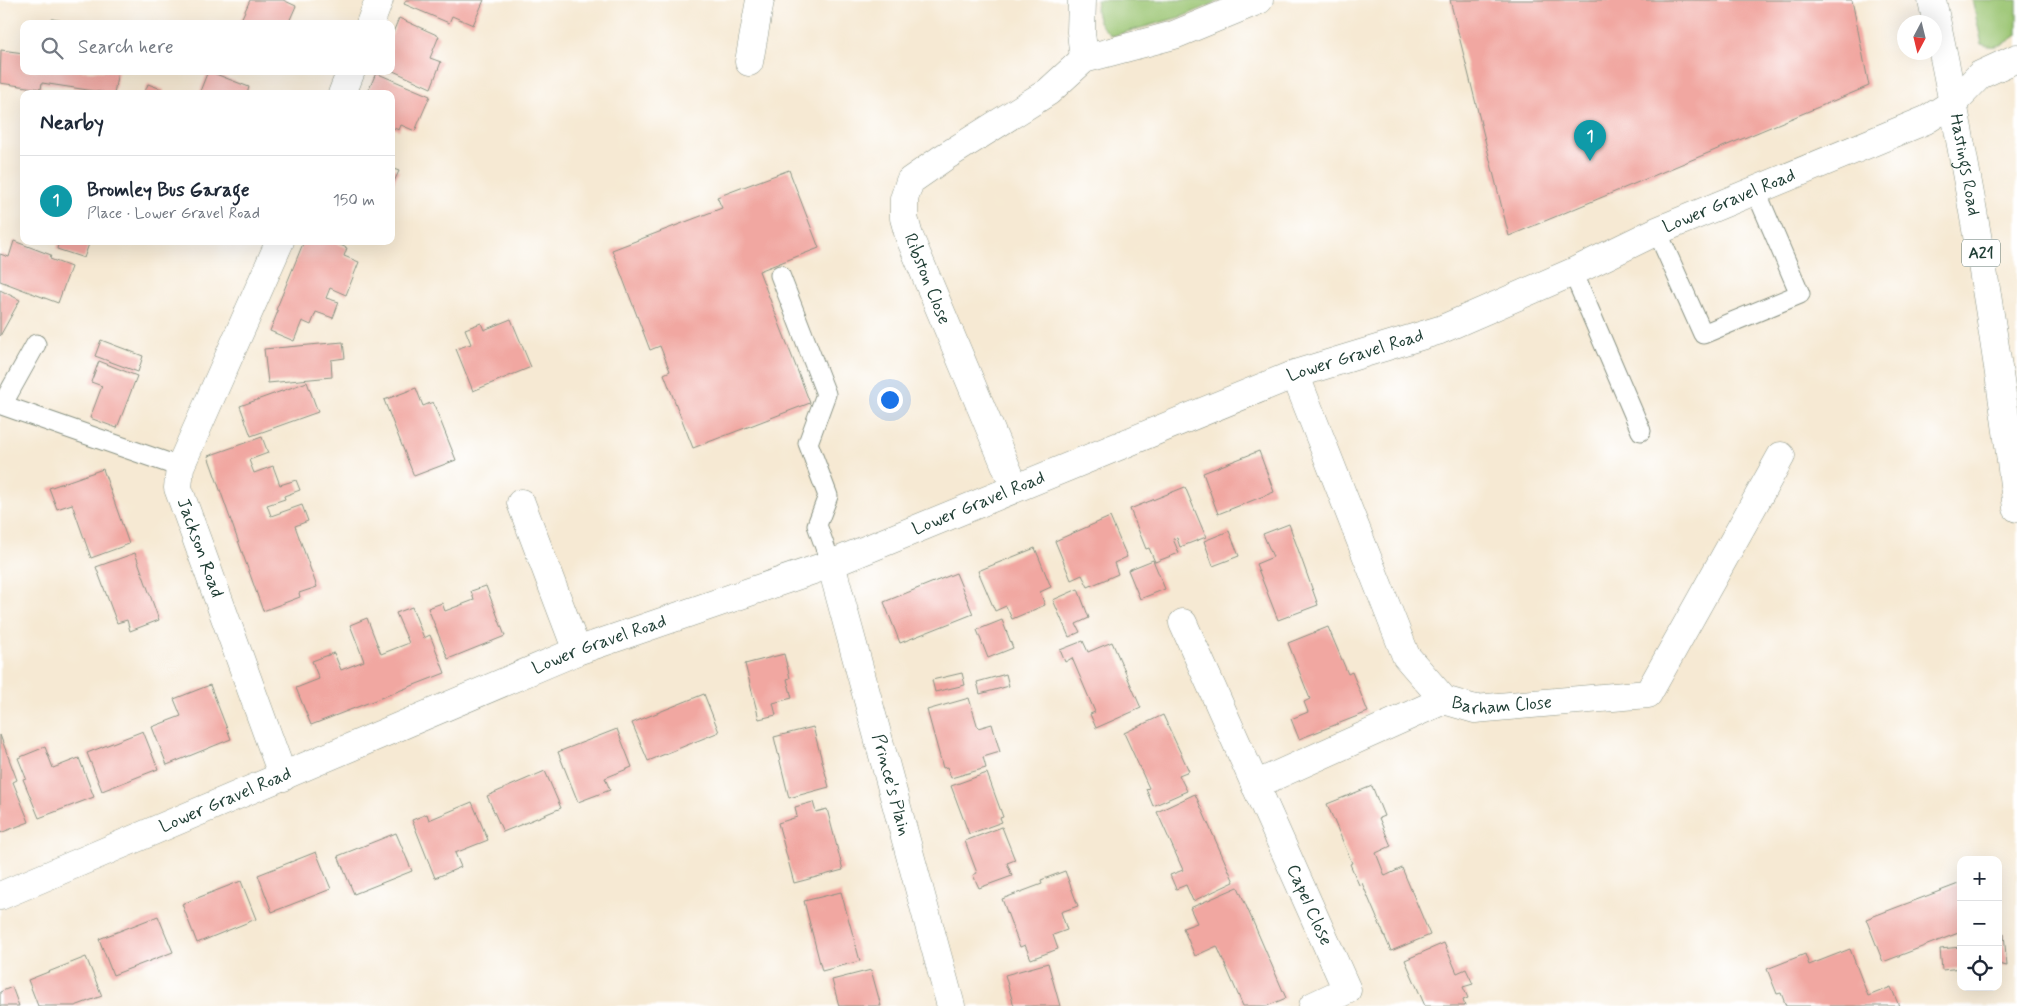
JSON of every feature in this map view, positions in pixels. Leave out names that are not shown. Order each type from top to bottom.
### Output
[{"type":"street","points":[[372,20],[380,0]]},
{"type":"street","points":[[749,62],[760,0]]},
{"type":"street","points":[[1082,0],[1081,32],[1084,59]]},
{"type":"street","name":"Ribston Close","points":[[1015,488],[909,236],[904,218],[904,199],[910,181],[1048,92],[1084,59],[1174,35],[1259,0]]},
{"type":"street","name":"Hastings Road","points":[[1932,0],[1980,241],[2011,411],[2017,508]]},
{"type":"street","name":"Lower Gravel Road","points":[[0,896],[577,651],[831,564],[1295,374],[1440,330],[1755,189],[1926,120],[1953,103],[1980,75],[2017,58]]},
{"type":"street","points":[[344,90],[349,75]]},
{"type":"street","name":"Jackson Road","points":[[278,245],[180,467],[178,488],[283,777]]},
{"type":"street","name":"Barham Close","points":[[1295,374],[1406,656],[1444,700],[1475,709],[1648,694],[1781,456]]},
{"type":"street","points":[[521,503],[577,651]]},
{"type":"street","name":"Prince's Plain","points":[[831,564],[952,1006]]},
{"type":"street","name":"Capel Close","points":[[1183,623],[1347,990],[1313,1006]]},
{"type":"street","points":[[1255,785],[1444,700]]},
{"type":"lane","points":[[1657,232],[1703,334],[1800,294],[1755,189]]},
{"type":"lane","points":[[1573,272],[1641,431]]},
{"type":"lane","points":[[780,275],[826,394],[808,443],[828,496],[817,525],[831,564]]},
{"type":"lane","points":[[36,344],[2,406],[180,467]]},
{"type":"green space","points":[[1097,0],[1222,0],[1184,16],[1112,36],[1104,28],[1097,16]]},
{"type":"green space","points":[[1972,0],[2017,0],[2017,35],[2001,45],[1987,46],[1982,44]]},
{"type":"building","points":[[250,0],[283,0],[296,6],[290,20],[241,20]]},
{"type":"building","points":[[406,0],[484,0],[473,25],[452,16],[449,23],[404,4]]},
{"type":"building","points":[[1450,0],[1852,0],[1869,86],[1509,236]]},
{"type":"building","points":[[399,18],[439,36],[430,58],[441,62],[431,88],[395,72],[395,28]]},
{"type":"building","points":[[1,50],[20,52],[20,75],[117,75],[115,90],[88,90],[42,83],[41,89],[0,83]]},
{"type":"building","points":[[206,75],[218,75],[249,87],[248,90],[201,90]]},
{"type":"building","points":[[375,75],[381,75],[430,96],[415,131],[401,125],[399,130],[395,128],[395,90],[369,90]]},
{"type":"building","points":[[148,84],[164,90],[146,90]]},
{"type":"building","points":[[395,170],[399,171],[395,180]]},
{"type":"building","points":[[789,170],[819,248],[759,271],[810,403],[693,448],[664,374],[670,371],[660,346],[650,350],[612,250],[722,208],[717,197]]},
{"type":"building","points":[[14,241],[20,245],[51,255],[50,259],[71,267],[58,303],[0,281],[0,254],[9,257]]},
{"type":"building","points":[[58,245],[89,245],[84,258],[57,249]]},
{"type":"building","points":[[302,245],[340,245],[347,248],[344,256],[359,262],[346,295],[330,288],[326,298],[339,302],[333,318],[316,312],[311,325],[302,321],[294,341],[270,331],[278,311],[276,310]]},
{"type":"building","points":[[0,290],[20,300],[0,336]]},
{"type":"building","points":[[511,319],[531,367],[473,391],[456,349],[471,344],[465,329],[481,323],[484,330]]},
{"type":"building","points":[[101,340],[143,356],[138,372],[95,356]]},
{"type":"building","points":[[343,342],[345,358],[331,360],[332,377],[268,383],[264,349]]},
{"type":"building","points":[[99,361],[137,376],[117,428],[90,418],[102,386],[91,382]]},
{"type":"building","points":[[307,382],[318,412],[251,436],[240,406]]},
{"type":"building","points":[[416,388],[423,406],[433,402],[456,460],[414,476],[384,400]]},
{"type":"building","points":[[262,437],[268,453],[249,460],[254,473],[273,466],[280,485],[296,480],[300,490],[284,496],[285,499],[267,505],[271,516],[302,505],[308,521],[295,526],[317,587],[299,593],[300,597],[263,611],[208,456]]},
{"type":"building","points":[[1259,451],[1274,492],[1218,514],[1203,473]]},
{"type":"building","points":[[103,469],[129,544],[91,558],[72,504],[57,509],[49,488]]},
{"type":"building","points":[[1185,487],[1206,537],[1180,547],[1177,538],[1173,539],[1179,553],[1155,562],[1149,548],[1146,549],[1130,509]]},
{"type":"building","points":[[1110,517],[1127,557],[1114,563],[1118,574],[1088,587],[1082,575],[1071,580],[1055,541]]},
{"type":"building","points":[[1289,524],[1318,605],[1278,620],[1256,564],[1273,557],[1263,534]]},
{"type":"building","points":[[1229,531],[1239,556],[1213,566],[1204,541]]},
{"type":"building","points":[[1035,548],[1051,587],[1040,592],[1045,605],[1012,619],[1006,606],[995,611],[978,571]]},
{"type":"building","points":[[135,553],[159,620],[130,631],[127,620],[117,623],[96,567]]},
{"type":"building","points":[[1153,560],[1165,589],[1140,599],[1128,570]]},
{"type":"building","points":[[956,573],[973,614],[900,643],[884,602]]},
{"type":"building","points":[[486,586],[505,636],[448,659],[428,608],[442,603],[445,611],[474,600],[471,591]]},
{"type":"building","points":[[1078,589],[1089,618],[1076,624],[1080,632],[1069,637],[1053,600]]},
{"type":"building","points":[[412,607],[424,638],[430,635],[445,673],[311,725],[296,688],[319,679],[312,661],[334,653],[341,670],[364,661],[350,625],[367,618],[381,654],[409,643],[396,613]]},
{"type":"building","points":[[1002,620],[1013,648],[988,658],[977,630]]},
{"type":"building","points":[[1328,627],[1348,674],[1352,672],[1368,712],[1299,739],[1291,719],[1308,712],[1304,702],[1310,699],[1288,643]]},
{"type":"building","points":[[1083,641],[1088,652],[1112,642],[1141,708],[1096,728],[1090,714],[1095,712],[1072,658],[1065,662],[1060,650]]},
{"type":"building","points":[[784,654],[790,678],[787,679],[792,698],[773,703],[776,715],[759,719],[745,664]]},
{"type":"building","points":[[962,673],[965,685],[935,692],[932,680]]},
{"type":"building","points":[[1006,674],[1009,686],[980,694],[977,682]]},
{"type":"building","points":[[210,685],[231,739],[167,765],[152,727],[181,716],[174,699]]},
{"type":"building","points":[[704,694],[719,732],[648,761],[632,723]]},
{"type":"building","points":[[969,698],[978,728],[992,724],[1000,752],[983,757],[986,768],[951,778],[947,767],[943,768],[927,710]]},
{"type":"building","points":[[1163,715],[1189,771],[1179,775],[1187,791],[1153,806],[1146,789],[1149,788],[1124,733]]},
{"type":"building","points":[[813,727],[829,787],[789,798],[774,737]]},
{"type":"building","points":[[617,729],[632,767],[605,778],[610,790],[578,802],[558,752]]},
{"type":"building","points":[[143,731],[158,769],[102,791],[87,753]]},
{"type":"building","points":[[0,735],[17,780],[13,782],[29,822],[0,833]]},
{"type":"building","points":[[45,747],[53,768],[79,758],[94,797],[39,818],[23,779],[26,778],[18,758]]},
{"type":"building","points":[[545,771],[561,808],[503,832],[487,796]]},
{"type":"building","points":[[987,773],[1003,817],[1000,818],[1002,822],[969,834],[951,786]]},
{"type":"building","points":[[1372,786],[1384,816],[1379,818],[1391,846],[1376,853],[1385,876],[1402,868],[1430,935],[1391,951],[1362,883],[1359,885],[1350,864],[1352,863],[1327,804]]},
{"type":"building","points":[[1195,794],[1234,882],[1193,901],[1186,885],[1176,889],[1170,875],[1183,870],[1157,812]]},
{"type":"building","points":[[472,802],[488,840],[455,853],[461,867],[435,878],[412,820],[427,814],[429,820]]},
{"type":"building","points":[[813,802],[816,812],[827,809],[843,870],[794,883],[778,823],[797,817],[795,807]]},
{"type":"building","points":[[1002,827],[1015,860],[1007,863],[1012,876],[979,888],[973,875],[977,873],[965,841]]},
{"type":"building","points":[[396,833],[412,871],[354,894],[338,856]]},
{"type":"building","points":[[316,852],[331,889],[272,912],[258,875]]},
{"type":"building","points":[[1065,871],[1078,906],[1061,912],[1067,930],[1053,935],[1058,949],[1031,959],[1025,945],[1020,947],[1002,899],[1042,884],[1041,880]]},
{"type":"building","points":[[241,881],[256,919],[197,943],[182,904]]},
{"type":"building","points":[[1957,885],[1957,934],[1883,962],[1866,919]]},
{"type":"building","points":[[1238,887],[1286,998],[1267,1006],[1243,1006],[1217,946],[1195,956],[1183,928],[1197,923],[1190,908]]},
{"type":"building","points":[[841,892],[860,961],[822,971],[804,901]]},
{"type":"building","points":[[158,916],[173,952],[113,975],[99,939]]},
{"type":"building","points":[[2002,934],[2004,934],[2007,966],[2002,965]]},
{"type":"building","points":[[1444,943],[1457,973],[1466,969],[1473,984],[1463,987],[1468,998],[1463,1000],[1465,1006],[1425,1006],[1405,960]]},
{"type":"building","points":[[1957,947],[1957,968],[1942,970],[1940,949]]},
{"type":"building","points":[[1850,949],[1868,996],[1891,987],[1899,1006],[1786,1006],[1781,993],[1777,994],[1767,969],[1805,954],[1809,965]]},
{"type":"building","points":[[86,957],[102,996],[75,1006],[38,1006],[28,980]]},
{"type":"building","points":[[1048,963],[1060,1006],[1014,1006],[1005,975]]},
{"type":"building","points":[[871,970],[881,1006],[839,1006],[832,980]]},
{"type":"building","points":[[12,987],[19,1006],[0,1006],[0,992]]},
{"type":"place","name":"Bromley Bus Garage","points":[[1590,161]]}]
